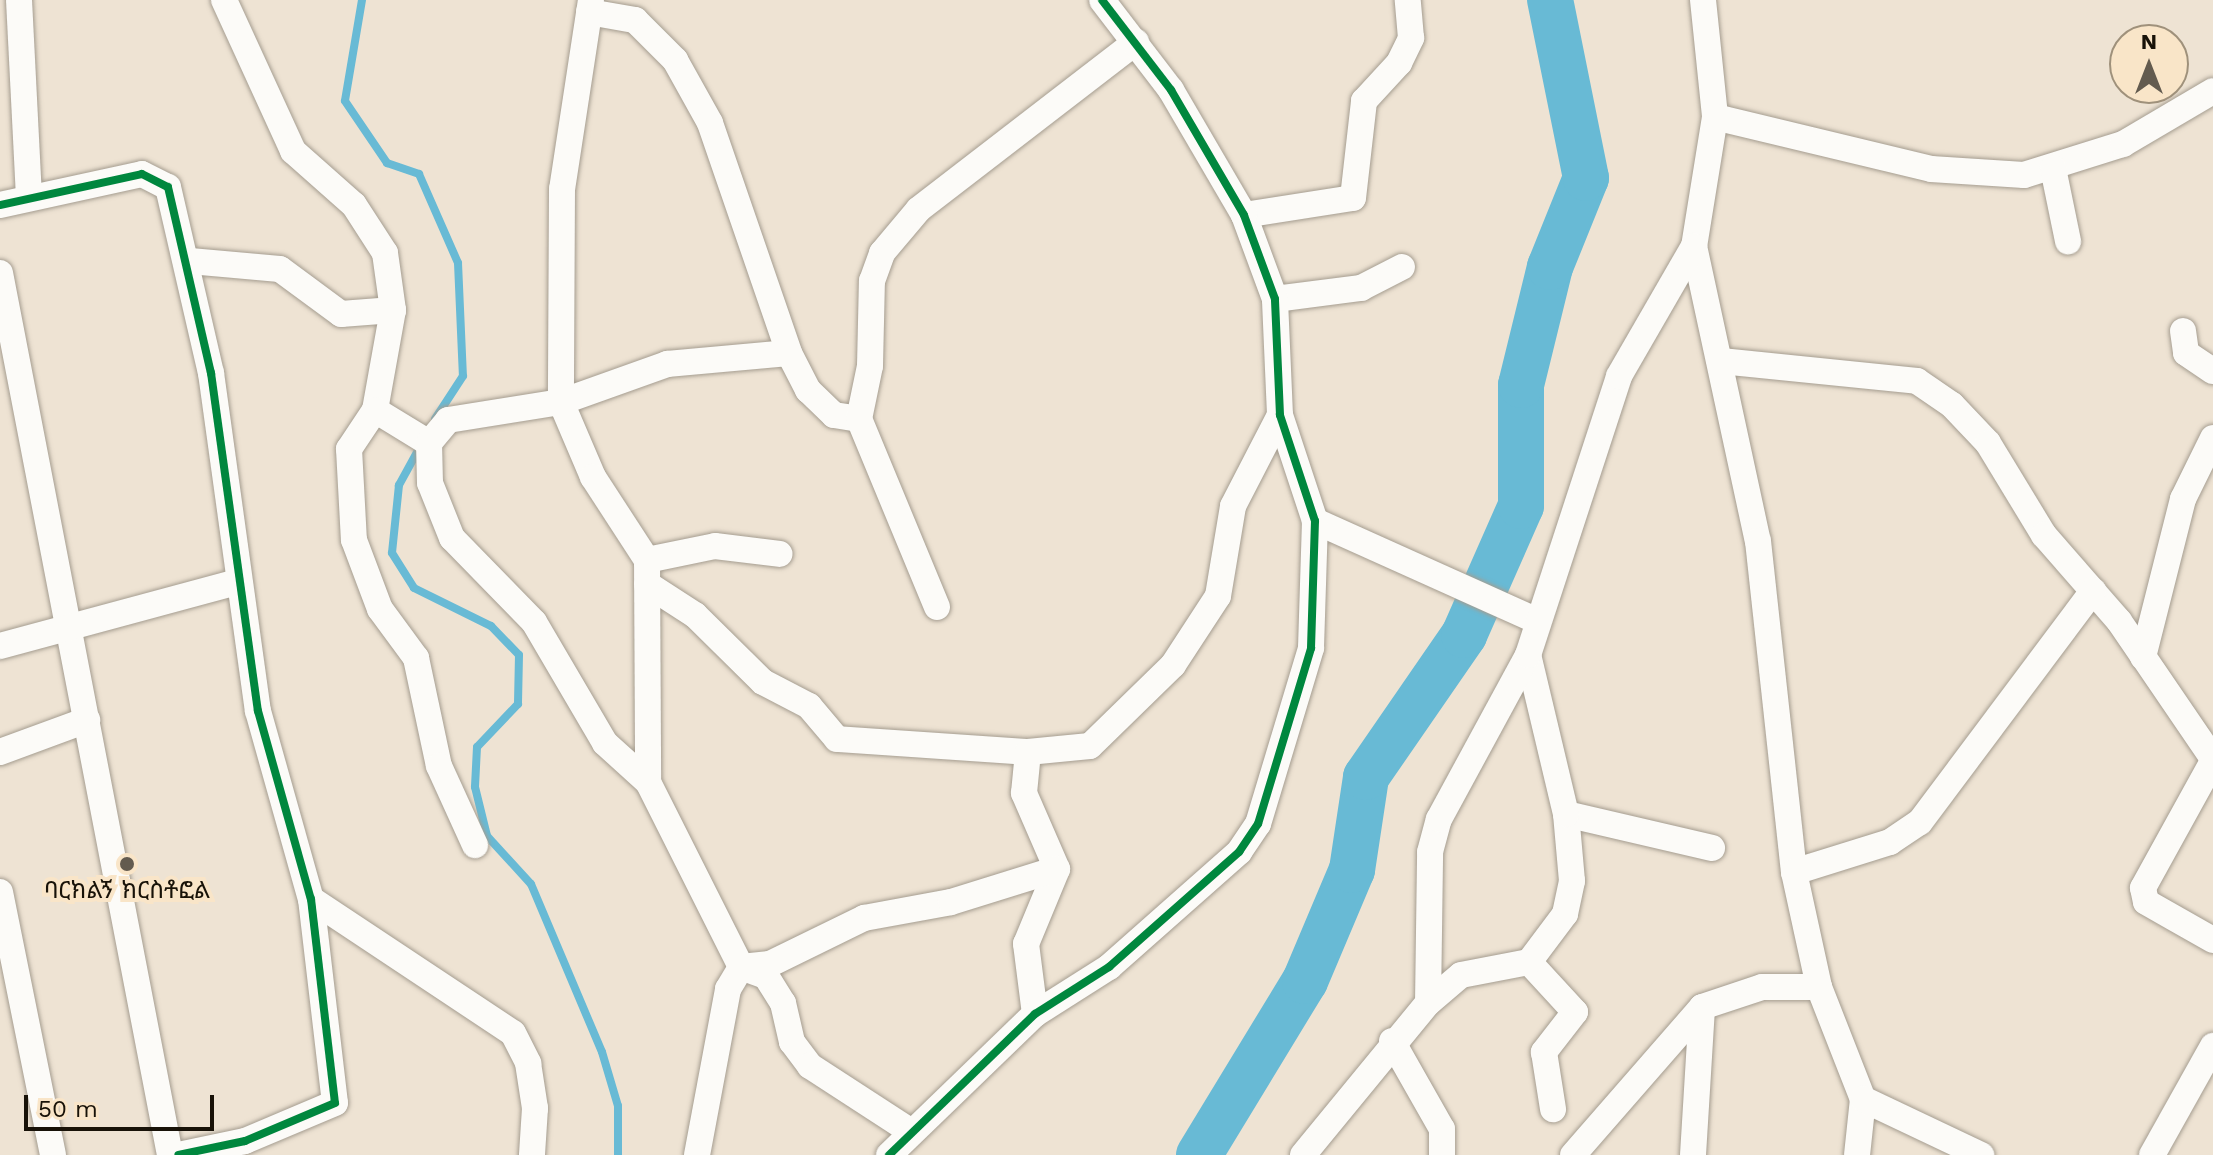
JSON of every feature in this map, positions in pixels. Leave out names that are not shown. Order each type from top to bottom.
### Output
[{"type":"street","points":[[19,0],[29,196]]},
{"type":"street","points":[[224,0],[293,151],[354,205],[378,240],[393,310],[375,410],[349,449],[354,540],[380,609],[416,658],[439,766],[475,845]]},
{"type":"street","points":[[889,1155],[910,1131],[1035,1014],[1185,907],[1258,824],[1311,648],[1315,521],[1280,415],[1275,299],[1244,215],[1136,42],[1102,0]]},
{"type":"street","points":[[1244,215],[1353,198],[1364,101],[1411,38],[1408,0]]},
{"type":"street","points":[[1428,1003],[1430,852],[1439,819],[1528,655],[1535,620],[1595,464],[1619,376],[1694,246],[1715,117],[1703,0]]},
{"type":"street","points":[[859,419],[834,415],[808,390],[789,353],[710,123],[675,60],[635,20],[590,6],[562,189],[561,402],[585,464],[647,572],[707,625],[763,682],[809,706],[837,739],[1028,752],[1090,746],[1173,665],[1218,596],[1233,506],[1280,415]]},
{"type":"street","points":[[937,607],[859,419],[870,366],[872,281],[882,253],[919,209],[1136,42]]},
{"type":"street","points":[[1715,117],[1931,169],[2024,175],[2123,144],[2213,91]]},
{"type":"street","points":[[2053,168],[2068,241]]},
{"type":"street","points":[[0,205],[29,196],[157,177],[168,187],[190,261],[258,711],[311,899],[335,1103],[245,1141],[178,1155]]},
{"type":"street","points":[[1694,246],[1758,541],[1794,872],[1819,987],[1863,1099],[1857,1155]]},
{"type":"street","points":[[190,261],[280,269],[341,314],[393,310]]},
{"type":"street","points":[[1275,299],[1361,288],[1402,267]]},
{"type":"street","points":[[0,273],[170,1155]]},
{"type":"street","points":[[2183,331],[2186,353],[2213,371]]},
{"type":"street","points":[[789,353],[667,364],[561,402],[448,420],[429,443],[430,483],[452,538],[534,622],[605,743],[648,782],[741,967],[766,976],[783,1003],[792,1042],[810,1066],[910,1131]]},
{"type":"street","points":[[1721,361],[1917,381],[1988,443],[2044,535],[2093,591],[2143,657],[2213,760],[2143,888],[2146,902],[2213,940]]},
{"type":"street","points":[[375,410],[429,443]]},
{"type":"street","points":[[2143,657],[2183,499],[2213,438]]},
{"type":"street","points":[[1315,521],[1493,607],[1535,620]]},
{"type":"street","points":[[647,572],[715,546],[780,554]]},
{"type":"street","points":[[647,572],[648,782]]},
{"type":"street","points":[[0,646],[237,582]]},
{"type":"street","points":[[1794,872],[1890,842],[1920,822],[2093,591]]},
{"type":"street","points":[[1303,1155],[1392,1041],[1428,1003],[1461,975],[1529,962],[1565,914],[1572,881],[1566,814],[1528,655]]},
{"type":"street","points":[[0,752],[87,720]]},
{"type":"street","points":[[1028,752],[1024,793],[1057,869],[1026,944],[1023,965],[1035,1014]]},
{"type":"street","points":[[1566,814],[1712,848]]},
{"type":"street","points":[[741,967],[770,964],[864,918],[951,902],[1057,869]]},
{"type":"street","points":[[0,892],[53,1155]]},
{"type":"street","points":[[311,899],[513,1033],[528,1063],[535,1108],[532,1155]]},
{"type":"street","points":[[1529,962],[1575,1012],[1544,1052],[1553,1109]]},
{"type":"street","points":[[697,1155],[728,989],[741,967]]},
{"type":"street","points":[[1573,1155],[1702,1007],[1762,987],[1819,987]]},
{"type":"street","points":[[1693,1155],[1702,1007]]},
{"type":"street","points":[[1392,1041],[1442,1129],[1442,1155]]},
{"type":"street","points":[[2152,1155],[2213,1046]]},
{"type":"street","points":[[1863,1099],[1981,1155]]},
{"type":"waterway","points":[[362,0],[345,101],[387,163],[419,174],[458,263],[463,376],[435,419]]},
{"type":"waterway","points":[[1199,1155],[1305,981],[1352,870],[1366,777],[1464,635],[1521,506],[1521,385],[1550,267],[1586,178],[1550,0]]},
{"type":"waterway","points":[[421,445],[399,485],[392,553],[414,588],[491,626],[519,655],[518,704],[477,747],[475,787],[487,836],[531,884],[602,1052],[618,1106],[618,1155]]},
{"type":"cycle path","points":[[889,1155],[1035,1014],[1109,967],[1239,852],[1258,824],[1311,648],[1315,521],[1280,415],[1275,299],[1244,215],[1171,90],[1102,0]]},
{"type":"cycle path","points":[[0,205],[142,174],[168,187],[211,373],[258,711],[311,899],[335,1103],[245,1141],[178,1155]]},
{"type":"place","name":"ባርክልኝ ክርስቶፎል","points":[[127,864]]}]
